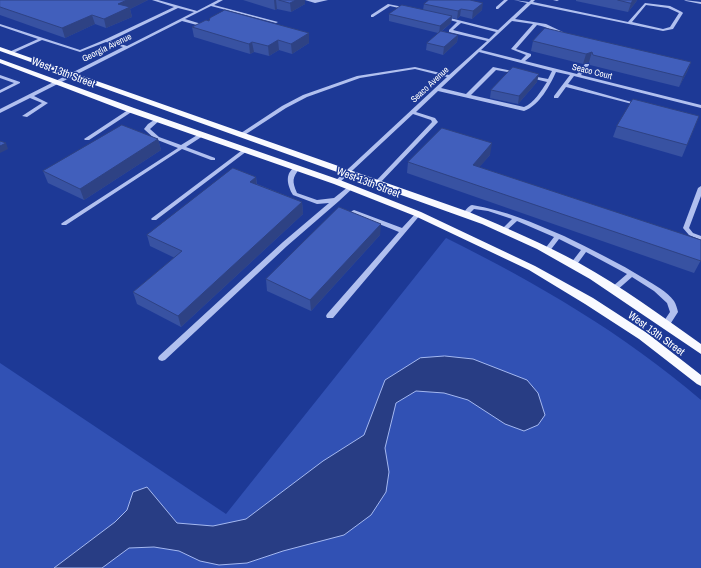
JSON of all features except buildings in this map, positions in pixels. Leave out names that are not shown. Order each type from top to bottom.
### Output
[{"type":"main road","name":"West 13th Street","points":[[0,50],[70,76],[466,214],[504,230],[547,250],[614,289],[701,350]]},
{"type":"main road","name":"West 13th Street","points":[[0,60],[157,120],[351,187],[418,214],[532,268],[589,301],[643,336],[701,382]]},
{"type":"street","points":[[154,0],[198,12]]},
{"type":"street","name":"Georgia Avenue","points":[[0,111],[221,0]]},
{"type":"street","points":[[307,0],[315,2],[326,0]]},
{"type":"street","points":[[497,8],[506,0]]},
{"type":"street","points":[[516,0],[668,30],[672,28],[681,12],[669,7],[644,4],[630,22]]},
{"type":"street","points":[[686,0],[701,3]]},
{"type":"street","name":"Seaco Avenue","points":[[337,182],[531,2]]},
{"type":"street","points":[[372,16],[390,5],[411,9]]},
{"type":"street","points":[[1,26],[80,51],[106,41],[178,6]]},
{"type":"street","points":[[210,6],[276,22]]},
{"type":"street","points":[[439,16],[499,32]]},
{"type":"street","points":[[183,20],[209,28]]},
{"type":"street","points":[[512,20],[548,27],[568,35]]},
{"type":"street","points":[[460,22],[450,31],[490,40]]},
{"type":"street","points":[[522,62],[529,55],[513,48],[536,24]]},
{"type":"street","points":[[10,54],[41,39]]},
{"type":"street","points":[[106,41],[127,47]]},
{"type":"street","name":"Seaco Court","points":[[479,51],[701,108]]},
{"type":"street","points":[[556,97],[565,85],[587,65]]},
{"type":"street","points":[[241,135],[284,107],[300,99],[359,77],[415,68],[451,77]]},
{"type":"street","points":[[467,96],[495,68],[550,81]]},
{"type":"street","points":[[438,89],[524,109],[530,107],[550,81],[555,70]]},
{"type":"street","points":[[0,76],[18,83],[0,92]]},
{"type":"street","points":[[565,85],[644,106]]},
{"type":"street","points":[[25,116],[46,103],[30,96]]},
{"type":"street","points":[[87,139],[131,110]]},
{"type":"street","points":[[377,183],[435,122],[433,119],[412,112]]},
{"type":"street","points":[[157,120],[147,129],[157,138],[213,159]]},
{"type":"street","points":[[64,224],[201,135]]},
{"type":"street","points":[[154,219],[245,150]]},
{"type":"street","points":[[298,168],[290,174],[289,182],[295,194],[316,202],[337,200]]},
{"type":"street","points":[[162,358],[285,244],[351,187]]},
{"type":"street","points":[[701,188],[686,228],[691,234],[701,238]]},
{"type":"street","points":[[466,214],[472,207],[480,207],[515,219],[585,249],[632,274],[655,288],[671,302],[674,312],[666,324]]},
{"type":"street","points":[[354,212],[403,231]]},
{"type":"street","points":[[330,316],[418,214]]},
{"type":"street","points":[[504,230],[515,219]]},
{"type":"street","points":[[547,250],[557,237]]},
{"type":"street","points":[[573,265],[585,249]]},
{"type":"street","points":[[614,289],[632,274]]},
{"type":"shaded area","points":[[446,238],[513,273],[579,311],[641,353],[701,400],[701,568],[0,568],[0,363],[226,514]]},
{"type":"shaded area","points":[[445,356],[473,359],[527,380],[538,393],[545,415],[538,425],[524,431],[505,424],[468,400],[444,393],[416,391],[396,403],[385,448],[389,472],[386,492],[371,515],[344,535],[283,551],[247,563],[219,565],[200,561],[179,551],[154,547],[129,548],[102,568],[54,568],[115,522],[127,510],[133,492],[147,487],[177,523],[213,526],[246,519],[323,461],[364,435],[385,380],[420,358]]}]
